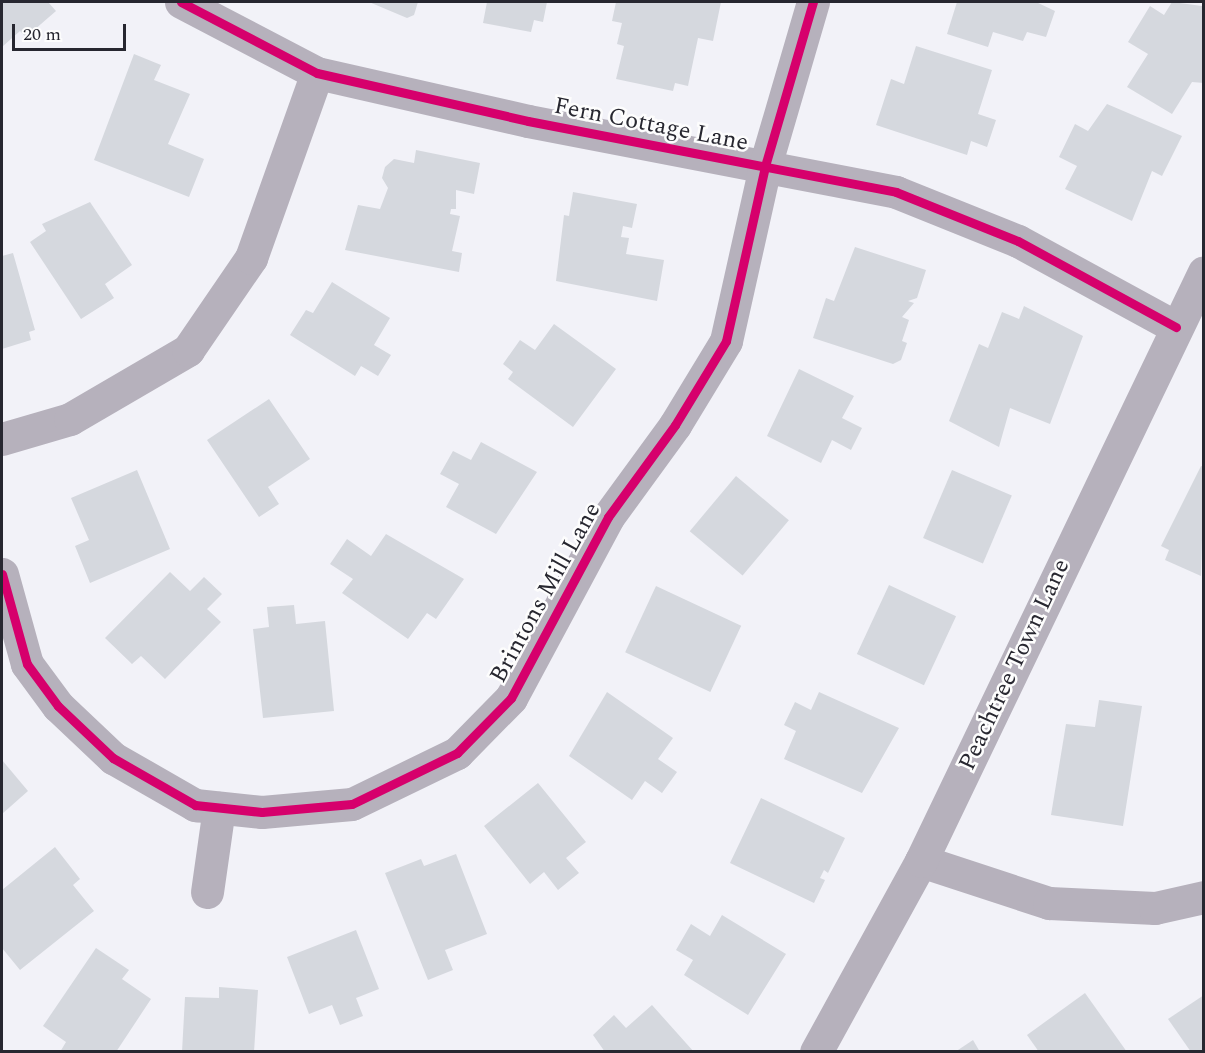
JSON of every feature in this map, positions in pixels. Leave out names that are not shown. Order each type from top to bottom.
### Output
[{"type":"street","name":"Fern Cottage Lane","points":[[181,2],[317,74],[896,192],[1018,241],[1176,327]]},
{"type":"street","name":"Brintons Mill Lane","points":[[2,574],[27,664],[58,706],[112,758],[195,805],[262,812],[351,804],[457,753],[511,698],[608,517],[675,425],[726,341],[765,166],[813,2]]},
{"type":"street","points":[[2,439],[70,419],[188,350],[251,258],[317,74]]},
{"type":"street","name":"Peachtree Town Lane","points":[[816,1052],[921,861],[1203,272]]},
{"type":"street","points":[[207,892],[219,808]]},
{"type":"street","points":[[921,861],[1049,903],[1155,908],[1203,897]]},
{"type":"building","points":[[2,2],[48,2],[56,11],[26,37],[20,31],[2,47]]},
{"type":"building","points":[[369,2],[418,2],[414,15],[407,18]]},
{"type":"building","points":[[487,2],[547,2],[543,22],[534,20],[531,32],[483,23]]},
{"type":"building","points":[[616,2],[721,2],[713,41],[698,38],[688,86],[675,83],[673,91],[616,79],[624,46],[617,44],[622,23],[612,21]]},
{"type":"building","points":[[957,2],[1036,2],[1055,11],[1046,37],[1027,32],[1023,41],[993,32],[988,47],[947,34]]},
{"type":"building","points":[[1172,2],[1202,6],[1204,83],[1192,82],[1172,114],[1127,87],[1148,54],[1128,42],[1150,6],[1164,15]]},
{"type":"building","points":[[916,46],[992,70],[978,114],[996,120],[987,147],[971,141],[967,155],[876,125],[891,79],[904,84]]},
{"type":"building","points":[[134,54],[161,65],[154,80],[190,94],[168,144],[204,159],[189,197],[94,160]]},
{"type":"building","points":[[1107,104],[1182,136],[1162,176],[1152,171],[1132,221],[1065,189],[1077,166],[1059,157],[1075,124],[1088,131]]},
{"type":"building","points":[[416,150],[480,163],[474,194],[456,190],[456,209],[451,209],[450,214],[460,216],[452,251],[462,253],[459,272],[345,250],[358,205],[380,209],[388,188],[382,178],[385,167],[394,159],[414,163]]},
{"type":"building","points":[[573,192],[637,204],[632,228],[623,226],[621,237],[629,238],[626,254],[664,260],[657,301],[556,281],[564,215],[569,216]]},
{"type":"building","points":[[90,202],[132,265],[105,284],[114,298],[81,319],[30,242],[46,231],[42,224]]},
{"type":"building","points":[[855,247],[926,270],[917,298],[908,301],[914,303],[902,317],[909,320],[902,341],[907,343],[901,360],[893,364],[813,338],[826,298],[834,301]]},
{"type":"building","points":[[13,253],[35,330],[29,332],[31,340],[2,349],[2,256]]},
{"type":"building","points":[[332,282],[390,318],[374,345],[391,355],[378,376],[361,366],[355,376],[290,335],[306,310],[313,313]]},
{"type":"building","points":[[1024,306],[1083,336],[1050,424],[1010,408],[999,447],[949,421],[979,344],[988,348],[1002,312],[1019,319]]},
{"type":"building","points":[[554,324],[616,369],[573,427],[508,379],[513,372],[503,364],[520,340],[535,350]]},
{"type":"building","points":[[799,369],[854,396],[842,418],[862,428],[851,450],[832,440],[821,463],[767,436]]},
{"type":"building","points":[[269,399],[310,459],[268,487],[279,504],[259,517],[207,440]]},
{"type":"building","points":[[481,442],[537,472],[496,534],[446,507],[459,484],[440,474],[453,451],[471,460]]},
{"type":"building","points":[[1201,466],[1204,467],[1201,576],[1165,560],[1169,550],[1161,546]]},
{"type":"building","points":[[137,470],[170,549],[90,583],[75,546],[89,540],[71,498]]},
{"type":"building","points":[[952,470],[1012,495],[983,564],[923,538]]},
{"type":"building","points":[[736,476],[789,520],[743,576],[690,531]]},
{"type":"building","points":[[386,534],[464,579],[436,619],[427,613],[408,639],[342,593],[353,579],[330,564],[347,539],[371,556]]},
{"type":"building","points":[[170,572],[190,591],[204,577],[222,594],[207,609],[221,622],[165,679],[141,656],[132,664],[105,638]]},
{"type":"building","points":[[889,585],[956,616],[924,685],[857,654]]},
{"type":"building","points":[[656,586],[741,626],[710,692],[625,652]]},
{"type":"building","points":[[294,605],[296,624],[325,621],[334,711],[263,718],[253,629],[269,627],[267,607]]},
{"type":"building","points":[[607,692],[673,738],[658,759],[677,772],[662,793],[645,781],[632,800],[569,756]]},
{"type":"building","points":[[819,692],[899,728],[862,793],[784,759],[796,731],[784,725],[795,702],[811,710]]},
{"type":"building","points":[[1099,700],[1142,706],[1123,826],[1051,815],[1066,724],[1095,727]]},
{"type":"building","points":[[2,760],[28,791],[2,814]]},
{"type":"building","points":[[538,783],[586,842],[566,858],[579,873],[558,890],[544,872],[530,884],[484,826]]},
{"type":"building","points":[[761,798],[845,838],[828,873],[824,870],[820,878],[825,880],[814,903],[730,863]]},
{"type":"building","points":[[55,847],[80,879],[73,885],[94,911],[20,970],[2,948],[2,890]]},
{"type":"building","points":[[456,854],[487,934],[445,950],[453,970],[428,980],[385,873],[421,859],[424,866]]},
{"type":"building","points":[[722,915],[786,954],[748,1015],[684,975],[693,960],[676,950],[691,924],[710,936]]},
{"type":"building","points":[[356,930],[379,989],[356,998],[363,1016],[340,1025],[332,1005],[309,1014],[287,957]]},
{"type":"building","points":[[96,948],[129,970],[122,979],[151,999],[116,1052],[60,1052],[66,1042],[43,1026]]},
{"type":"building","points":[[219,987],[258,990],[254,1052],[182,1052],[185,997],[219,998]]},
{"type":"building","points":[[1085,993],[1127,1052],[1039,1052],[1027,1035]]},
{"type":"building","points":[[1204,995],[1204,1052],[1191,1052],[1168,1019]]},
{"type":"building","points":[[652,1005],[694,1052],[605,1052],[593,1035],[614,1015],[626,1028]]},
{"type":"building","points":[[973,1040],[980,1052],[955,1052]]},
{"type":"cycle path","points":[[181,2],[317,73],[528,121],[896,192],[1018,241],[1176,327]]},
{"type":"cycle path","points":[[2,574],[27,664],[58,706],[113,758],[195,805],[262,812],[352,804],[457,753],[511,698],[608,517],[675,425],[726,341],[765,166],[813,2]]}]
